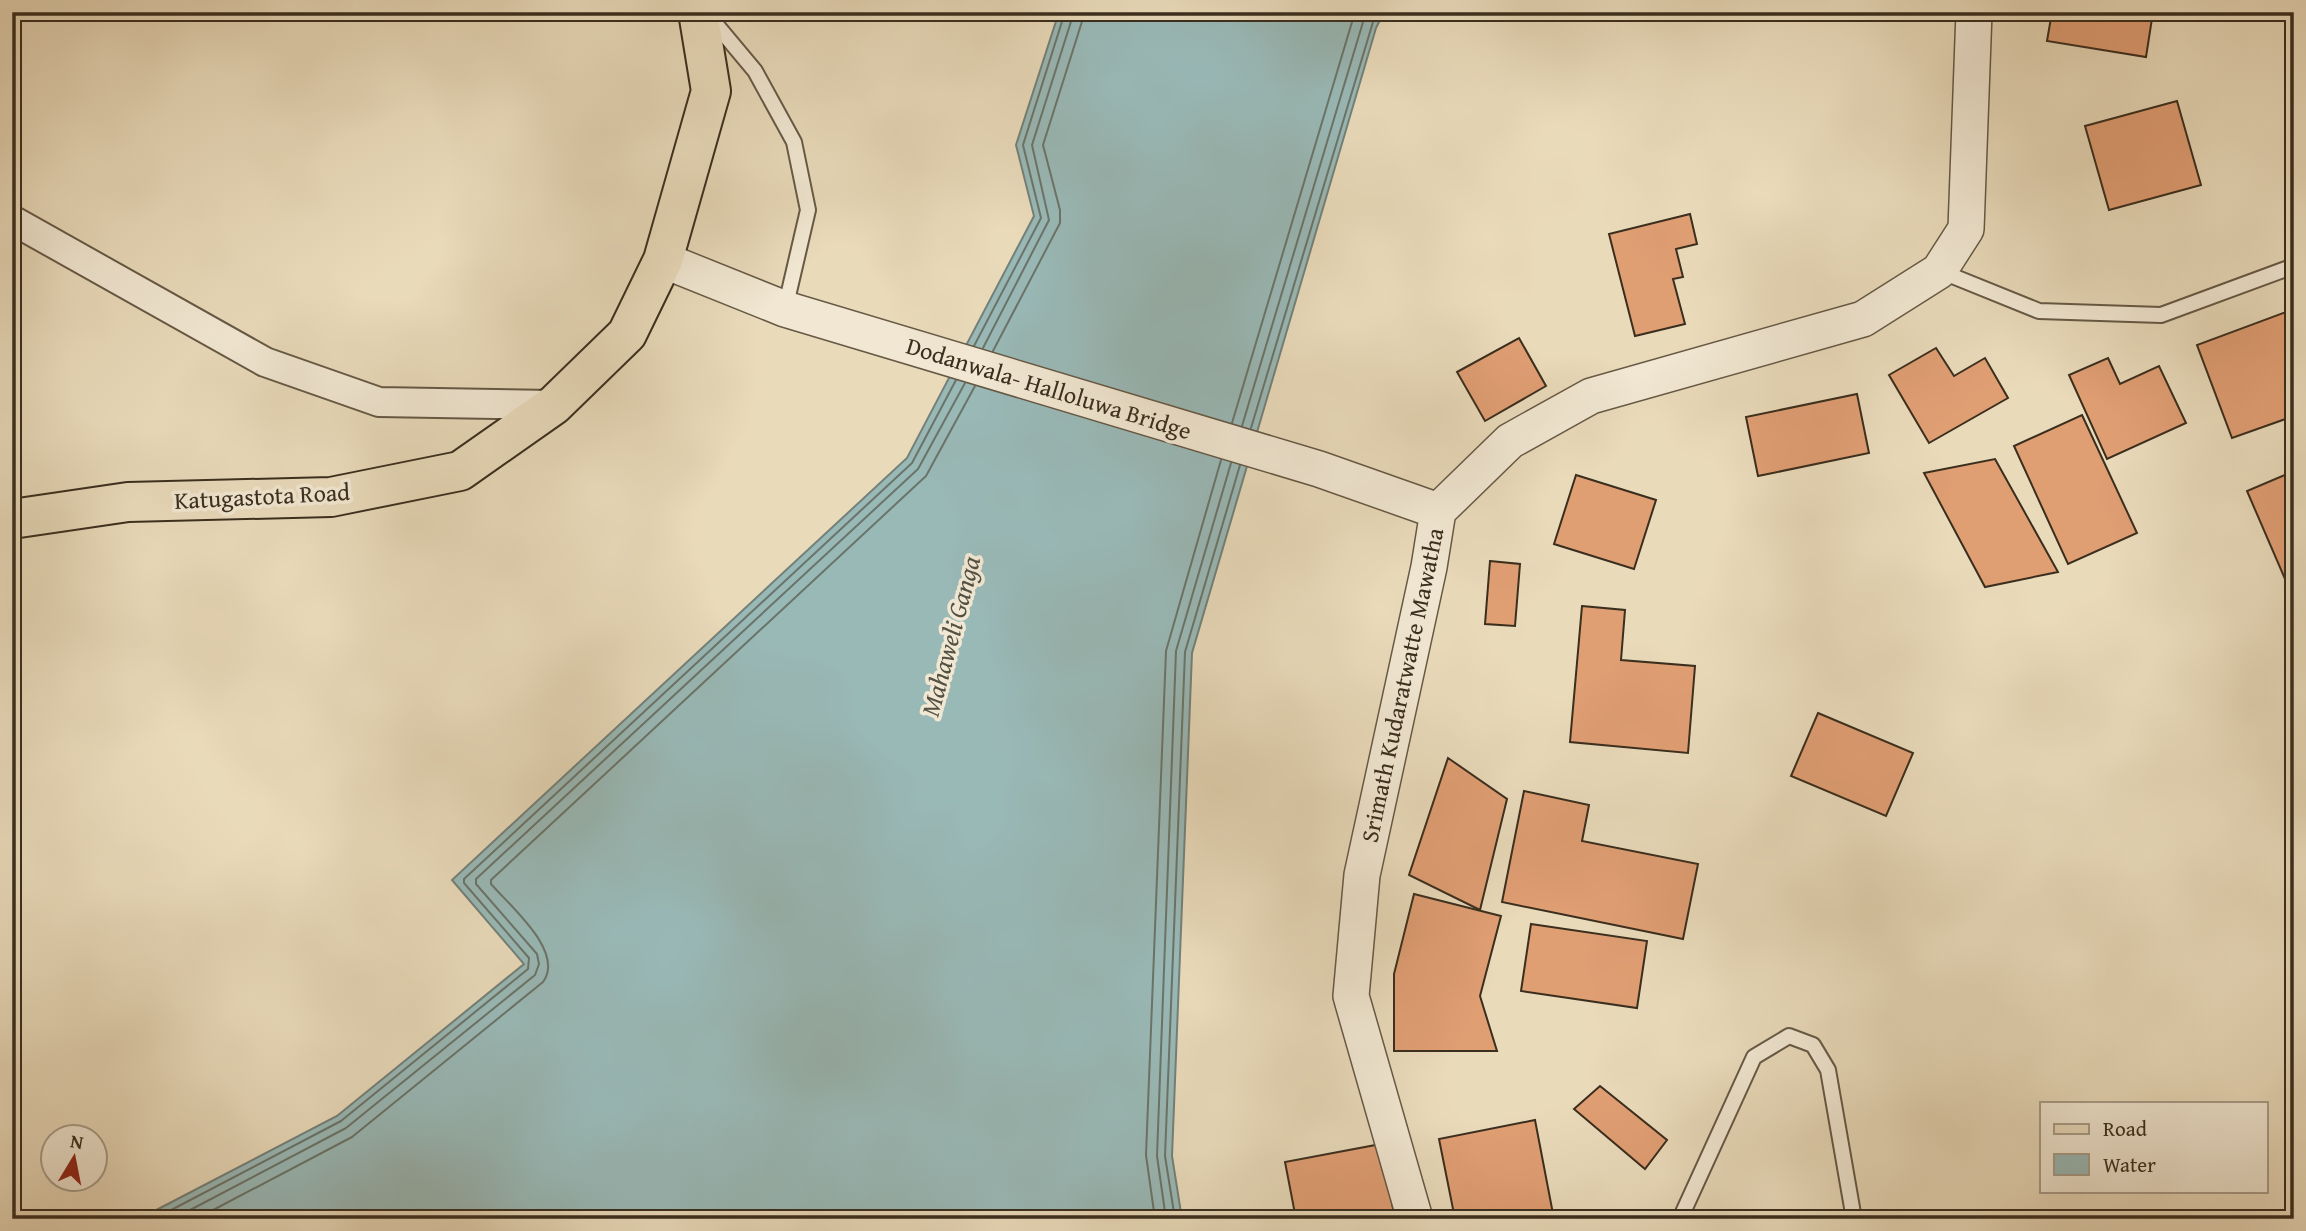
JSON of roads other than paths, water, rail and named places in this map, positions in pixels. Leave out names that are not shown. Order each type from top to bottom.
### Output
[{"type":"main road","name":"Katugastota Road","points":[[12,519],[128,502],[331,497],[460,471],[554,405],[627,334],[663,260],[710,91],[698,12]]},
{"type":"street","name":"Srimath Kudaratwatte Mawatha","points":[[1415,1219],[1351,996],[1362,875],[1429,567],[1438,511],[1510,442],[1591,396],[1863,319],[1939,271],[1966,229],[1974,12]]},
{"type":"street","points":[[12,220],[265,362],[379,402],[554,405]]},
{"type":"street","name":"Dodanwala- Halloluwa Bridge","points":[[663,260],[785,309],[1319,469],[1438,511]]},
{"type":"lane","points":[[705,12],[755,71],[794,142],[808,210],[785,309]]},
{"type":"lane","points":[[1939,271],[2039,311],[2161,316],[2294,266]]},
{"type":"lane","points":[[1681,1219],[1754,1057],[1789,1036],[1813,1045],[1828,1070],[1854,1219]]},
{"type":"water","name":"Mahaweli Ganga","points":[[1059,12],[1384,12],[1376,28],[1192,653],[1172,1156],[1182,1219],[139,1219],[337,1116],[524,964],[452,880],[907,458],[1034,216],[1016,145]]}]
